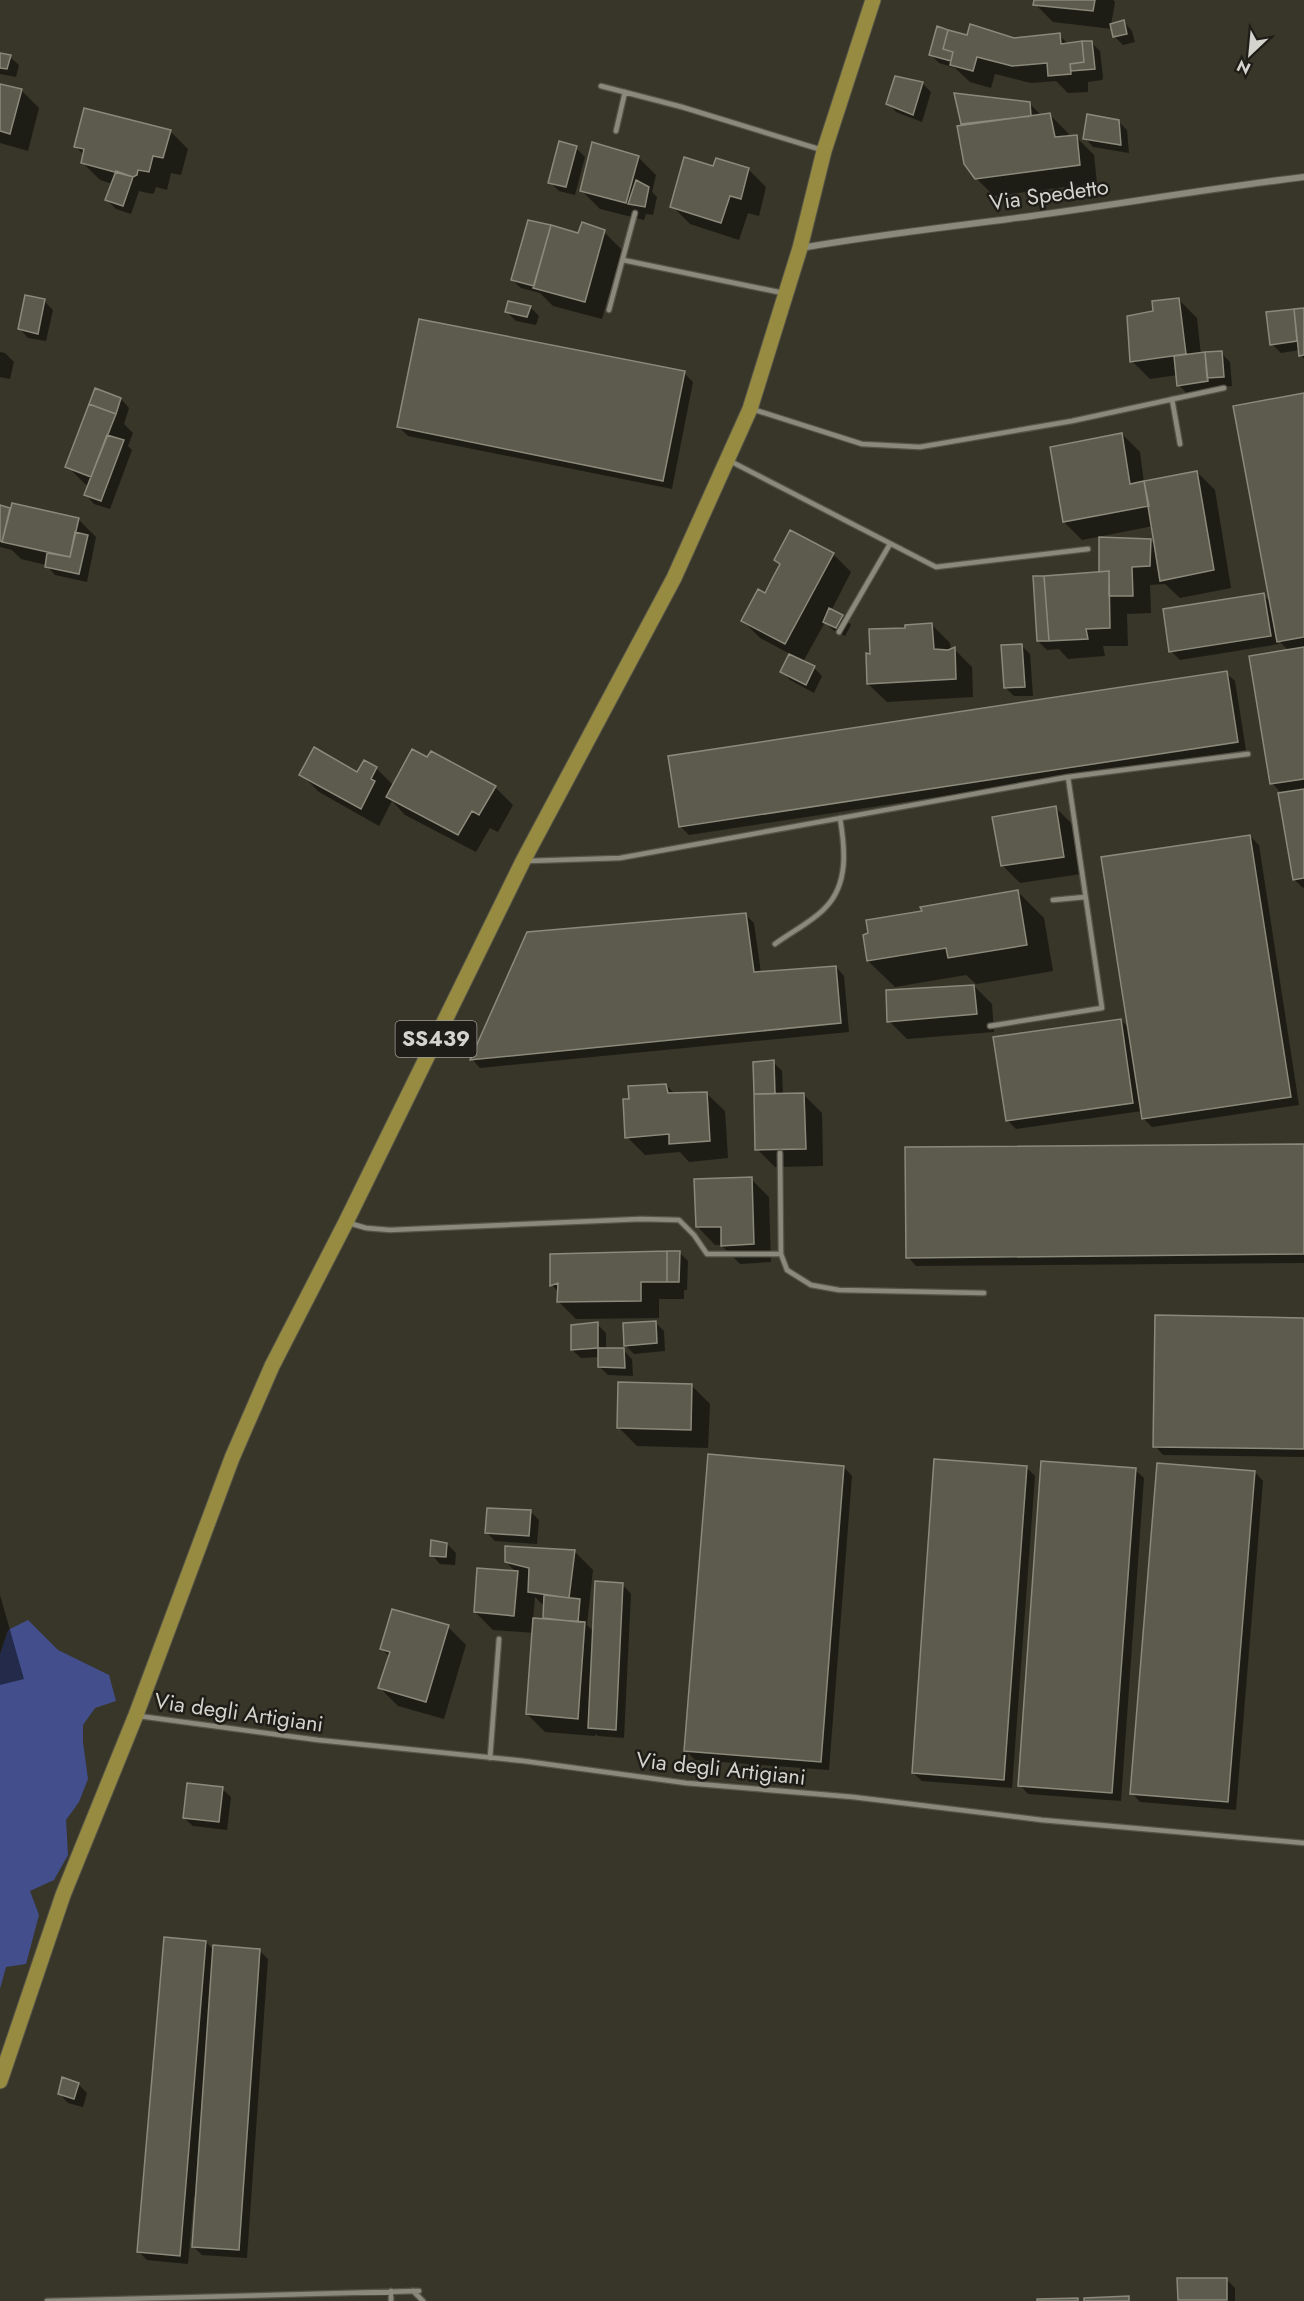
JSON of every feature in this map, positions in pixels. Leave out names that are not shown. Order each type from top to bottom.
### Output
[{"type":"main road","name":"SS439","points":[[0,2081],[63,1895],[136,1715],[232,1458],[272,1366],[346,1222],[523,861],[675,578],[750,409],[800,248],[824,151],[873,0]]},
{"type":"street","name":"Via Spedetto","points":[[800,248],[886,233],[1010,219],[1194,190],[1304,177]]},
{"type":"lane","points":[[601,86],[682,107],[824,151]]},
{"type":"lane","points":[[616,131],[625,92]]},
{"type":"lane","points":[[609,310],[635,213]]},
{"type":"lane","points":[[623,260],[785,294]]},
{"type":"lane","points":[[750,409],[862,444],[920,447],[1072,421],[1224,388]]},
{"type":"lane","points":[[1172,399],[1180,444]]},
{"type":"lane","points":[[727,460],[936,567],[1088,549]]},
{"type":"lane","points":[[839,632],[890,544]]},
{"type":"lane","points":[[523,861],[620,858],[1068,777],[1248,754]]},
{"type":"lane","points":[[990,1026],[1102,1008],[1068,777]]},
{"type":"lane","points":[[775,944],[826,908],[841,882],[845,850],[840,818]]},
{"type":"lane","points":[[1053,900],[1085,897]]},
{"type":"lane","points":[[780,1153],[781,1254],[787,1270],[812,1285],[839,1290],[984,1293]]},
{"type":"lane","points":[[346,1222],[366,1228],[390,1230],[641,1219],[679,1220],[694,1235],[707,1254],[781,1254]]},
{"type":"lane","points":[[490,1758],[499,1639]]},
{"type":"lane","name":"Via degli Artigiani","points":[[136,1715],[318,1740],[490,1758],[686,1783],[853,1797],[1042,1820],[1304,1843]]},
{"type":"lane","points":[[391,2291],[391,2301]]},
{"type":"lane","points":[[413,2291],[413,2301]]},
{"type":"lane","points":[[413,2291],[423,2301]]},
{"type":"lane","points":[[47,2301],[216,2299],[419,2291]]},
{"type":"shaded area","points":[[28,1620],[58,1650],[109,1675],[116,1701],[95,1708],[83,1725],[88,1779],[79,1802],[66,1820],[68,1855],[54,1880],[30,1891],[39,1915],[26,1964],[6,1967],[0,1989],[0,1654],[8,1630]]},
{"type":"building","points":[[1034,0],[1095,0],[1093,11],[1033,5]]},
{"type":"building","points":[[1124,20],[1127,34],[1113,37],[1110,24]]},
{"type":"building","points":[[970,24],[1014,38],[1060,33],[1061,44],[1082,41],[1084,62],[1070,64],[1071,74],[1048,76],[1047,63],[1012,66],[977,57],[973,71],[950,65],[953,52],[943,49],[948,30],[967,35]]},
{"type":"building","points":[[937,26],[948,30],[943,49],[953,52],[951,61],[929,55]]},
{"type":"building","points":[[1082,41],[1092,41],[1095,69],[1071,71],[1070,64],[1084,62]]},
{"type":"building","points":[[0,53],[11,55],[7,69],[0,68]]},
{"type":"building","points":[[895,76],[923,82],[913,115],[886,104]]},
{"type":"building","points":[[0,84],[22,89],[10,134],[0,131]]},
{"type":"building","points":[[954,93],[1030,102],[1031,116],[961,124]]},
{"type":"building","points":[[84,108],[171,130],[163,158],[153,156],[149,172],[138,170],[137,175],[133,177],[81,163],[84,149],[74,147]]},
{"type":"building","points":[[1050,113],[1055,137],[1077,135],[1080,165],[975,179],[964,164],[957,126]]},
{"type":"building","points":[[1087,114],[1119,120],[1121,145],[1083,139]]},
{"type":"building","points":[[559,141],[577,146],[566,187],[548,183]]},
{"type":"building","points":[[592,142],[639,156],[626,203],[580,191]]},
{"type":"building","points":[[684,157],[713,166],[716,158],[749,168],[741,199],[730,196],[721,223],[670,207]]},
{"type":"building","points":[[116,171],[133,177],[123,206],[105,200]]},
{"type":"building","points":[[636,180],[649,187],[645,207],[628,204]]},
{"type":"building","points":[[528,220],[551,225],[534,286],[511,280]]},
{"type":"building","points":[[582,222],[605,230],[585,302],[533,288],[551,225],[578,233]]},
{"type":"building","points":[[25,295],[45,299],[38,334],[18,329]]},
{"type":"building","points":[[1179,298],[1186,354],[1130,362],[1127,316],[1153,311],[1152,301]]},
{"type":"building","points":[[508,301],[531,306],[527,317],[505,312]]},
{"type":"building","points":[[1304,308],[1304,355],[1299,356],[1294,309]]},
{"type":"building","points":[[1294,309],[1297,341],[1270,345],[1266,312]]},
{"type":"building","points":[[419,319],[685,371],[663,481],[397,427]]},
{"type":"building","points":[[1222,351],[1224,377],[1207,378],[1205,352]]},
{"type":"building","points":[[1205,352],[1208,381],[1177,386],[1174,356]]},
{"type":"building","points":[[95,388],[121,398],[116,414],[89,404]]},
{"type":"building","points":[[1304,393],[1304,637],[1277,642],[1233,406]]},
{"type":"building","points":[[89,404],[116,414],[91,477],[65,467]]},
{"type":"building","points":[[1122,433],[1130,484],[1144,481],[1149,506],[1063,522],[1050,447]]},
{"type":"building","points":[[107,435],[124,440],[101,501],[84,495]]},
{"type":"building","points":[[1197,471],[1214,570],[1160,581],[1144,481]]},
{"type":"building","points":[[12,503],[79,518],[70,557],[2,542]]},
{"type":"building","points":[[0,505],[10,508],[2,542],[0,541]]},
{"type":"building","points":[[790,530],[834,553],[785,644],[741,621],[758,589],[765,593],[780,564],[774,560]]},
{"type":"building","points":[[75,532],[88,535],[79,574],[45,567],[47,553],[70,557]]},
{"type":"building","points":[[1099,537],[1151,539],[1150,566],[1132,567],[1133,596],[1109,596],[1109,571],[1099,572]]},
{"type":"building","points":[[1109,571],[1110,628],[1086,629],[1088,639],[1049,641],[1044,576]]},
{"type":"building","points":[[1033,576],[1044,576],[1049,641],[1037,641]]},
{"type":"building","points":[[1264,593],[1271,636],[1169,652],[1163,609]]},
{"type":"building","points":[[829,608],[843,615],[836,628],[823,622]]},
{"type":"building","points":[[932,623],[934,649],[948,650],[955,647],[956,679],[867,684],[866,653],[870,654],[869,629],[905,628],[905,625]]},
{"type":"building","points":[[1022,644],[1025,687],[1004,688],[1001,645]]},
{"type":"building","points":[[1304,647],[1304,779],[1270,784],[1249,656]]},
{"type":"building","points":[[789,654],[815,666],[806,685],[780,672]]},
{"type":"building","points":[[1227,671],[1238,742],[679,827],[668,756]]},
{"type":"building","points":[[314,747],[357,772],[364,760],[377,767],[371,779],[375,781],[361,809],[299,775]]},
{"type":"building","points":[[412,749],[427,757],[431,751],[496,786],[479,815],[472,811],[458,835],[386,797]]},
{"type":"building","points":[[1304,789],[1304,878],[1293,880],[1278,793]]},
{"type":"building","points":[[1056,806],[1064,857],[1001,866],[992,817]]},
{"type":"building","points":[[1250,835],[1291,1097],[1142,1119],[1101,857]]},
{"type":"building","points":[[1018,890],[1027,945],[948,958],[946,948],[867,961],[863,935],[868,933],[866,920],[922,911],[920,907]]},
{"type":"building","points":[[746,913],[754,972],[836,966],[841,1023],[470,1060],[527,932]]},
{"type":"building","points":[[974,985],[977,1014],[887,1022],[886,990]]},
{"type":"building","points":[[1121,1019],[1133,1103],[1006,1121],[993,1037]]},
{"type":"building","points":[[774,1060],[775,1094],[754,1094],[753,1062]]},
{"type":"building","points":[[666,1084],[668,1093],[707,1092],[710,1141],[669,1144],[669,1134],[625,1138],[623,1099],[629,1099],[628,1086]]},
{"type":"building","points":[[804,1093],[806,1149],[755,1150],[754,1094]]},
{"type":"building","points":[[1304,1144],[1304,1254],[906,1258],[905,1147]]},
{"type":"building","points":[[752,1177],[754,1244],[721,1246],[721,1227],[696,1227],[694,1179]]},
{"type":"building","points":[[667,1251],[667,1282],[641,1282],[641,1301],[557,1302],[558,1283],[550,1286],[550,1254]]},
{"type":"building","points":[[667,1251],[680,1251],[679,1282],[667,1282]]},
{"type":"building","points":[[1155,1315],[1304,1318],[1304,1449],[1153,1447]]},
{"type":"building","points":[[656,1321],[657,1343],[624,1346],[623,1323]]},
{"type":"building","points":[[598,1322],[598,1348],[571,1350],[571,1325]]},
{"type":"building","points":[[598,1348],[624,1348],[625,1368],[598,1367]]},
{"type":"building","points":[[618,1382],[692,1384],[691,1430],[617,1428]]},
{"type":"building","points":[[708,1454],[844,1466],[821,1762],[684,1751]]},
{"type":"building","points":[[934,1459],[1027,1466],[1004,1780],[912,1773]]},
{"type":"building","points":[[1041,1461],[1136,1468],[1112,1793],[1018,1786]]},
{"type":"building","points":[[1157,1463],[1255,1471],[1228,1802],[1130,1794]]},
{"type":"building","points":[[487,1508],[531,1510],[529,1536],[485,1533]]},
{"type":"building","points":[[431,1540],[447,1543],[446,1557],[430,1556]]},
{"type":"building","points":[[505,1546],[575,1550],[569,1598],[528,1592],[529,1568],[505,1562]]},
{"type":"building","points":[[477,1568],[518,1571],[514,1616],[474,1612]]},
{"type":"building","points":[[595,1581],[623,1583],[616,1730],[588,1728]]},
{"type":"building","points":[[544,1595],[580,1599],[578,1622],[543,1618]]},
{"type":"building","points":[[392,1609],[449,1625],[426,1702],[378,1688],[390,1652],[380,1649]]},
{"type":"building","points":[[533,1618],[585,1622],[578,1719],[526,1714]]},
{"type":"building","points":[[187,1783],[223,1787],[219,1822],[183,1818]]},
{"type":"building","points":[[164,1937],[206,1941],[180,2256],[137,2252]]},
{"type":"building","points":[[213,1945],[260,1949],[239,2250],[192,2247]]},
{"type":"building","points":[[62,2077],[79,2083],[74,2099],[58,2094]]},
{"type":"building","points":[[1177,2278],[1227,2278],[1227,2300],[1178,2300]]},
{"type":"building","points":[[1129,2296],[1129,2301],[1084,2301],[1084,2298]]},
{"type":"building","points":[[1078,2298],[1078,2301],[1037,2301],[1037,2299]]}]
